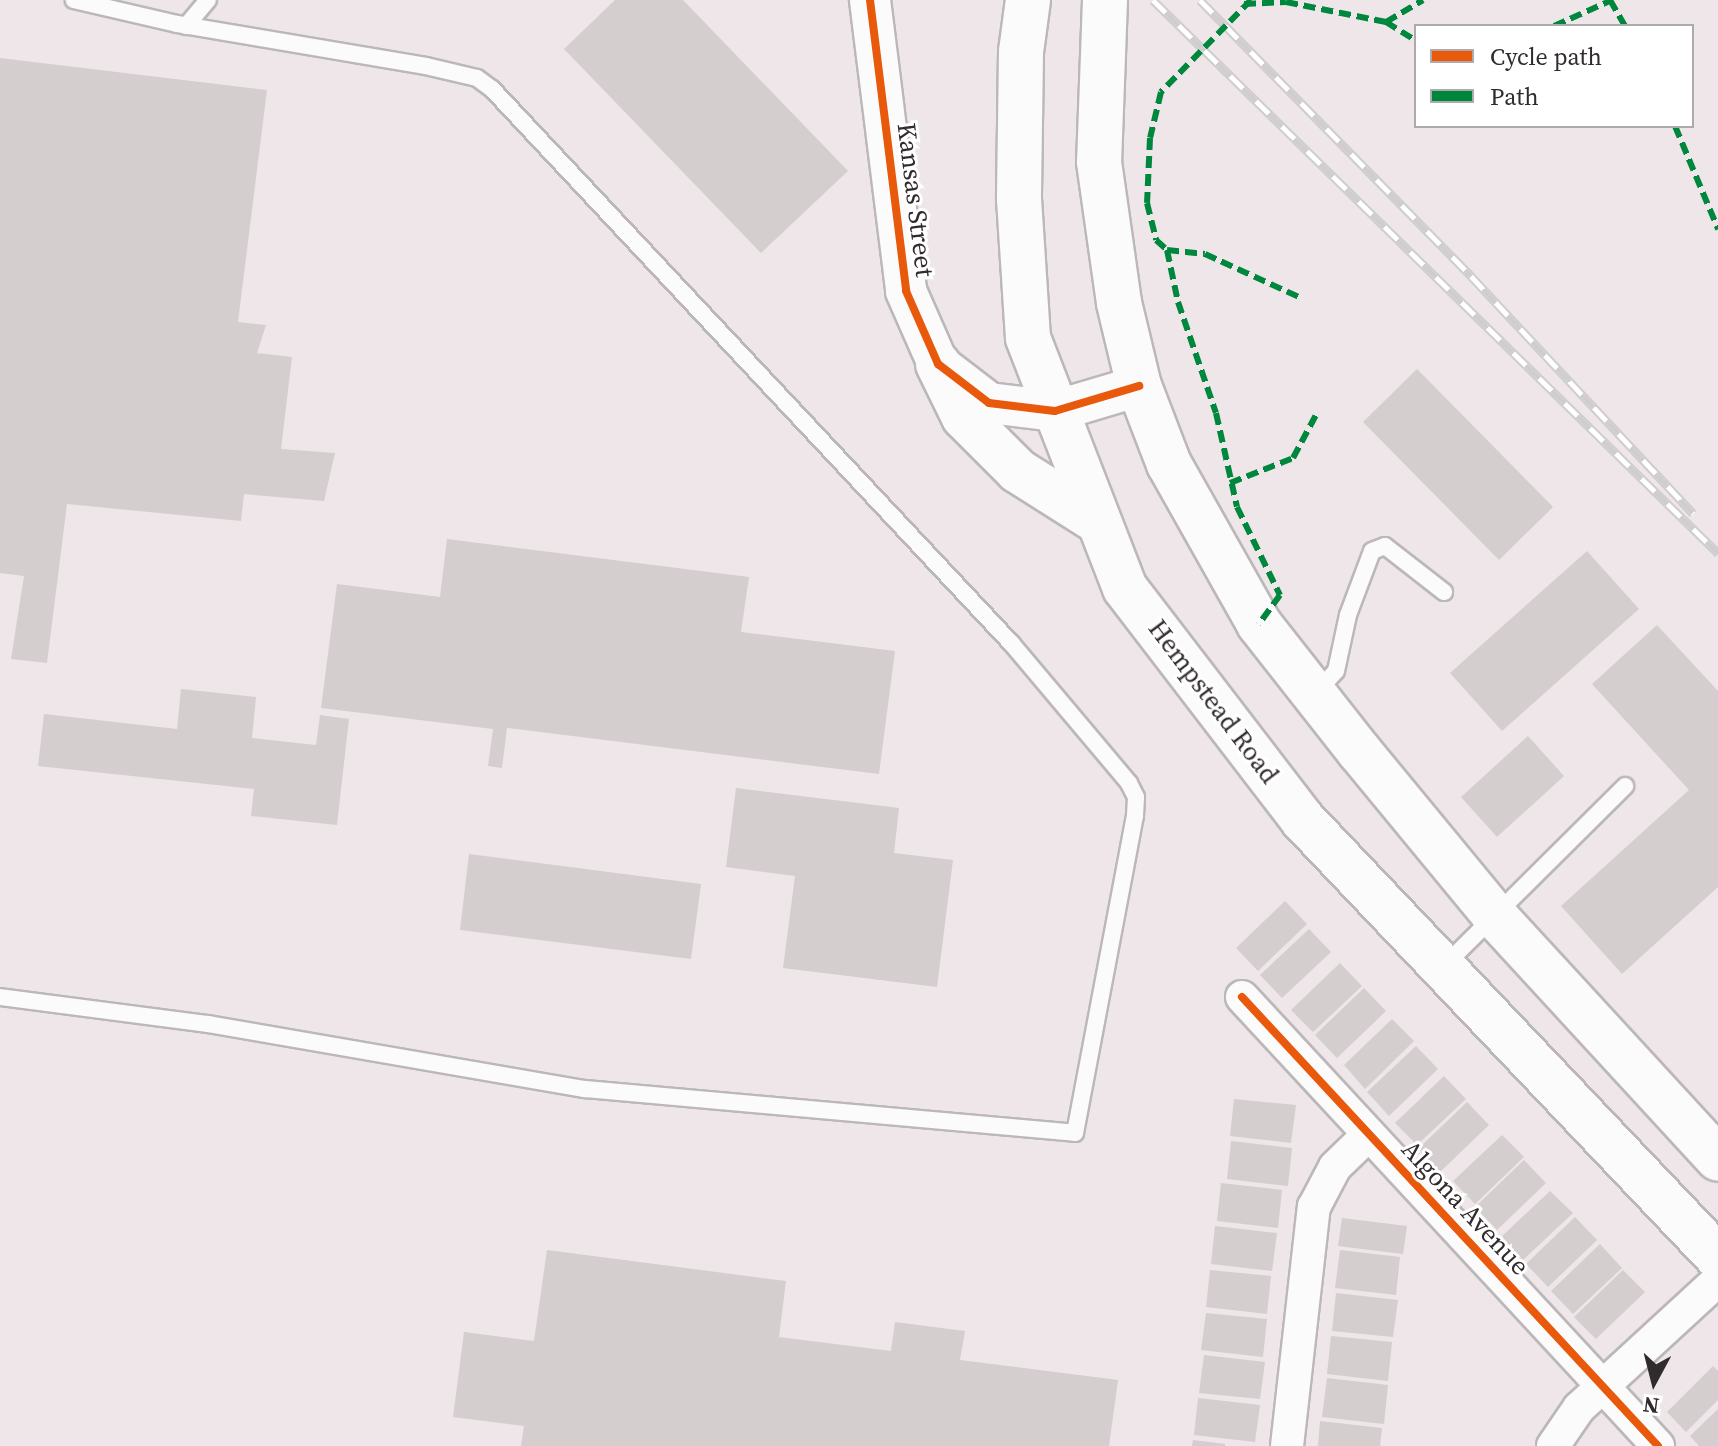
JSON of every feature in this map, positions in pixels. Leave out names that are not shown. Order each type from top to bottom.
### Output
[{"type":"main road","name":"Hempstead Road","points":[[1028,0],[1021,52],[1019,199],[1028,338],[1125,588],[1302,819],[1718,1257]]},
{"type":"main road","points":[[1105,0],[1099,162],[1119,303],[1139,386],[1169,464],[1252,610],[1316,693],[1494,915],[1718,1159]]},
{"type":"main road","points":[[938,364],[964,417],[1018,471],[1097,521]]},
{"type":"street","name":"Kansas Street","points":[[870,0],[906,291],[938,364],[989,403],[1055,411]]},
{"type":"street","points":[[1055,411],[1139,386]]},
{"type":"street","name":"Algona Avenue","points":[[1242,997],[1658,1446]]},
{"type":"street","points":[[1287,1446],[1314,1207],[1335,1167],[1368,1135]]},
{"type":"street","points":[[1553,1446],[1564,1423],[1606,1388],[1718,1280]]},
{"type":"lane","points":[[0,997],[208,1024],[585,1089],[1075,1133],[1135,816],[1136,797],[1129,783],[1011,643],[492,89],[477,78],[426,66],[186,26],[74,0]]},
{"type":"lane","points":[[186,26],[208,0]]},
{"type":"lane","points":[[1316,693],[1336,671],[1348,615],[1372,551],[1385,546],[1444,592]]},
{"type":"lane","points":[[1442,968],[1625,786]]},
{"type":"building","points":[[615,0],[683,0],[848,171],[761,253],[564,49]]},
{"type":"building","points":[[0,58],[267,90],[238,322],[266,325],[257,353],[292,357],[281,449],[335,453],[324,501],[244,494],[241,521],[67,504],[47,663],[11,659],[24,576],[0,573]]},
{"type":"building","points":[[1417,369],[1553,507],[1499,560],[1363,422]]},
{"type":"building","points":[[447,539],[749,577],[741,632],[895,651],[879,774],[507,728],[502,768],[488,766],[493,729],[321,708],[337,584],[440,597]]},
{"type":"building","points":[[1587,551],[1639,609],[1502,731],[1450,673]]},
{"type":"building","points":[[1657,625],[1718,691],[1718,887],[1622,974],[1561,906],[1689,790],[1592,684]]},
{"type":"building","points":[[181,689],[256,697],[252,738],[316,745],[320,715],[349,719],[337,825],[251,816],[254,789],[38,766],[44,714],[177,729]]},
{"type":"building","points":[[1528,736],[1564,776],[1497,837],[1461,797]]},
{"type":"building","points":[[736,788],[899,808],[894,853],[953,860],[937,987],[783,968],[795,876],[726,867]]},
{"type":"building","points":[[469,854],[701,884],[691,959],[460,930]]},
{"type":"building","points":[[1285,901],[1307,924],[1258,971],[1236,948]]},
{"type":"building","points":[[1309,929],[1331,952],[1282,998],[1260,975]]},
{"type":"building","points":[[1340,963],[1362,986],[1313,1032],[1291,1010]]},
{"type":"building","points":[[1364,988],[1386,1011],[1337,1058],[1315,1035]]},
{"type":"building","points":[[1392,1019],[1414,1041],[1365,1089],[1344,1065]]},
{"type":"building","points":[[1416,1046],[1438,1069],[1389,1116],[1367,1092]]},
{"type":"building","points":[[1444,1076],[1466,1099],[1417,1145],[1395,1123]]},
{"type":"building","points":[[1234,1099],[1296,1105],[1291,1143],[1230,1136]]},
{"type":"building","points":[[1467,1102],[1489,1125],[1440,1172],[1418,1149]]},
{"type":"building","points":[[1502,1135],[1524,1157],[1475,1204],[1453,1181]]},
{"type":"building","points":[[1231,1141],[1292,1148],[1288,1186],[1227,1179]]},
{"type":"building","points":[[1524,1160],[1546,1183],[1497,1230],[1475,1207]]},
{"type":"building","points":[[1221,1183],[1282,1190],[1278,1228],[1217,1221]]},
{"type":"building","points":[[1550,1191],[1573,1213],[1523,1260],[1501,1237]]},
{"type":"building","points":[[1575,1217],[1597,1240],[1548,1287],[1526,1264]]},
{"type":"building","points":[[1342,1218],[1407,1226],[1403,1254],[1338,1246]]},
{"type":"building","points":[[1215,1226],[1277,1233],[1272,1271],[1211,1264]]},
{"type":"building","points":[[1600,1244],[1622,1268],[1573,1314],[1551,1291]]},
{"type":"building","points":[[547,1250],[786,1281],[779,1337],[891,1351],[895,1322],[965,1331],[960,1360],[1118,1380],[1109,1446],[521,1446],[524,1426],[453,1417],[464,1332],[534,1341]]},
{"type":"building","points":[[1340,1250],[1400,1257],[1396,1295],[1335,1288]]},
{"type":"building","points":[[1210,1270],[1271,1276],[1267,1314],[1206,1307]]},
{"type":"building","points":[[1623,1270],[1645,1292],[1596,1339],[1574,1317]]},
{"type":"building","points":[[1336,1293],[1398,1300],[1393,1337],[1332,1331]]},
{"type":"building","points":[[1206,1313],[1267,1319],[1263,1357],[1201,1350]]},
{"type":"building","points":[[1331,1336],[1392,1342],[1388,1381],[1327,1374]]},
{"type":"building","points":[[1204,1355],[1265,1362],[1260,1399],[1199,1393]]},
{"type":"building","points":[[1713,1366],[1718,1371],[1718,1400],[1686,1432],[1667,1412]]},
{"type":"building","points":[[1327,1378],[1388,1385],[1384,1424],[1322,1417]]},
{"type":"building","points":[[1198,1398],[1260,1405],[1255,1442],[1194,1435]]},
{"type":"building","points":[[1718,1409],[1718,1446],[1699,1446],[1690,1436]]},
{"type":"building","points":[[1320,1421],[1382,1428],[1380,1446],[1318,1446]]},
{"type":"building","points":[[1193,1440],[1225,1444],[1225,1446],[1192,1446]]},
{"type":"railway","points":[[1153,0],[1718,553]]},
{"type":"railway","points":[[1200,0],[1471,276],[1693,513]]},
{"type":"marked path","points":[[1251,0],[1161,92],[1150,138],[1147,203],[1156,240],[1167,250],[1205,254],[1301,298]]},
{"type":"marked path","points":[[1244,4],[1286,2],[1386,22],[1423,0]]},
{"type":"marked path","points":[[1610,0],[1624,24]]},
{"type":"marked path","points":[[1558,24],[1612,0]]},
{"type":"marked path","points":[[1386,22],[1414,40]]},
{"type":"marked path","points":[[1676,128],[1718,229]]},
{"type":"marked path","points":[[1167,250],[1178,302],[1216,413],[1237,507],[1280,595],[1259,624]]},
{"type":"marked path","points":[[1230,483],[1293,458],[1317,413]]},
{"type":"cycle path","points":[[870,0],[906,291],[938,364],[989,403],[1055,411],[1139,386]]},
{"type":"cycle path","points":[[1242,997],[1658,1446]]}]
